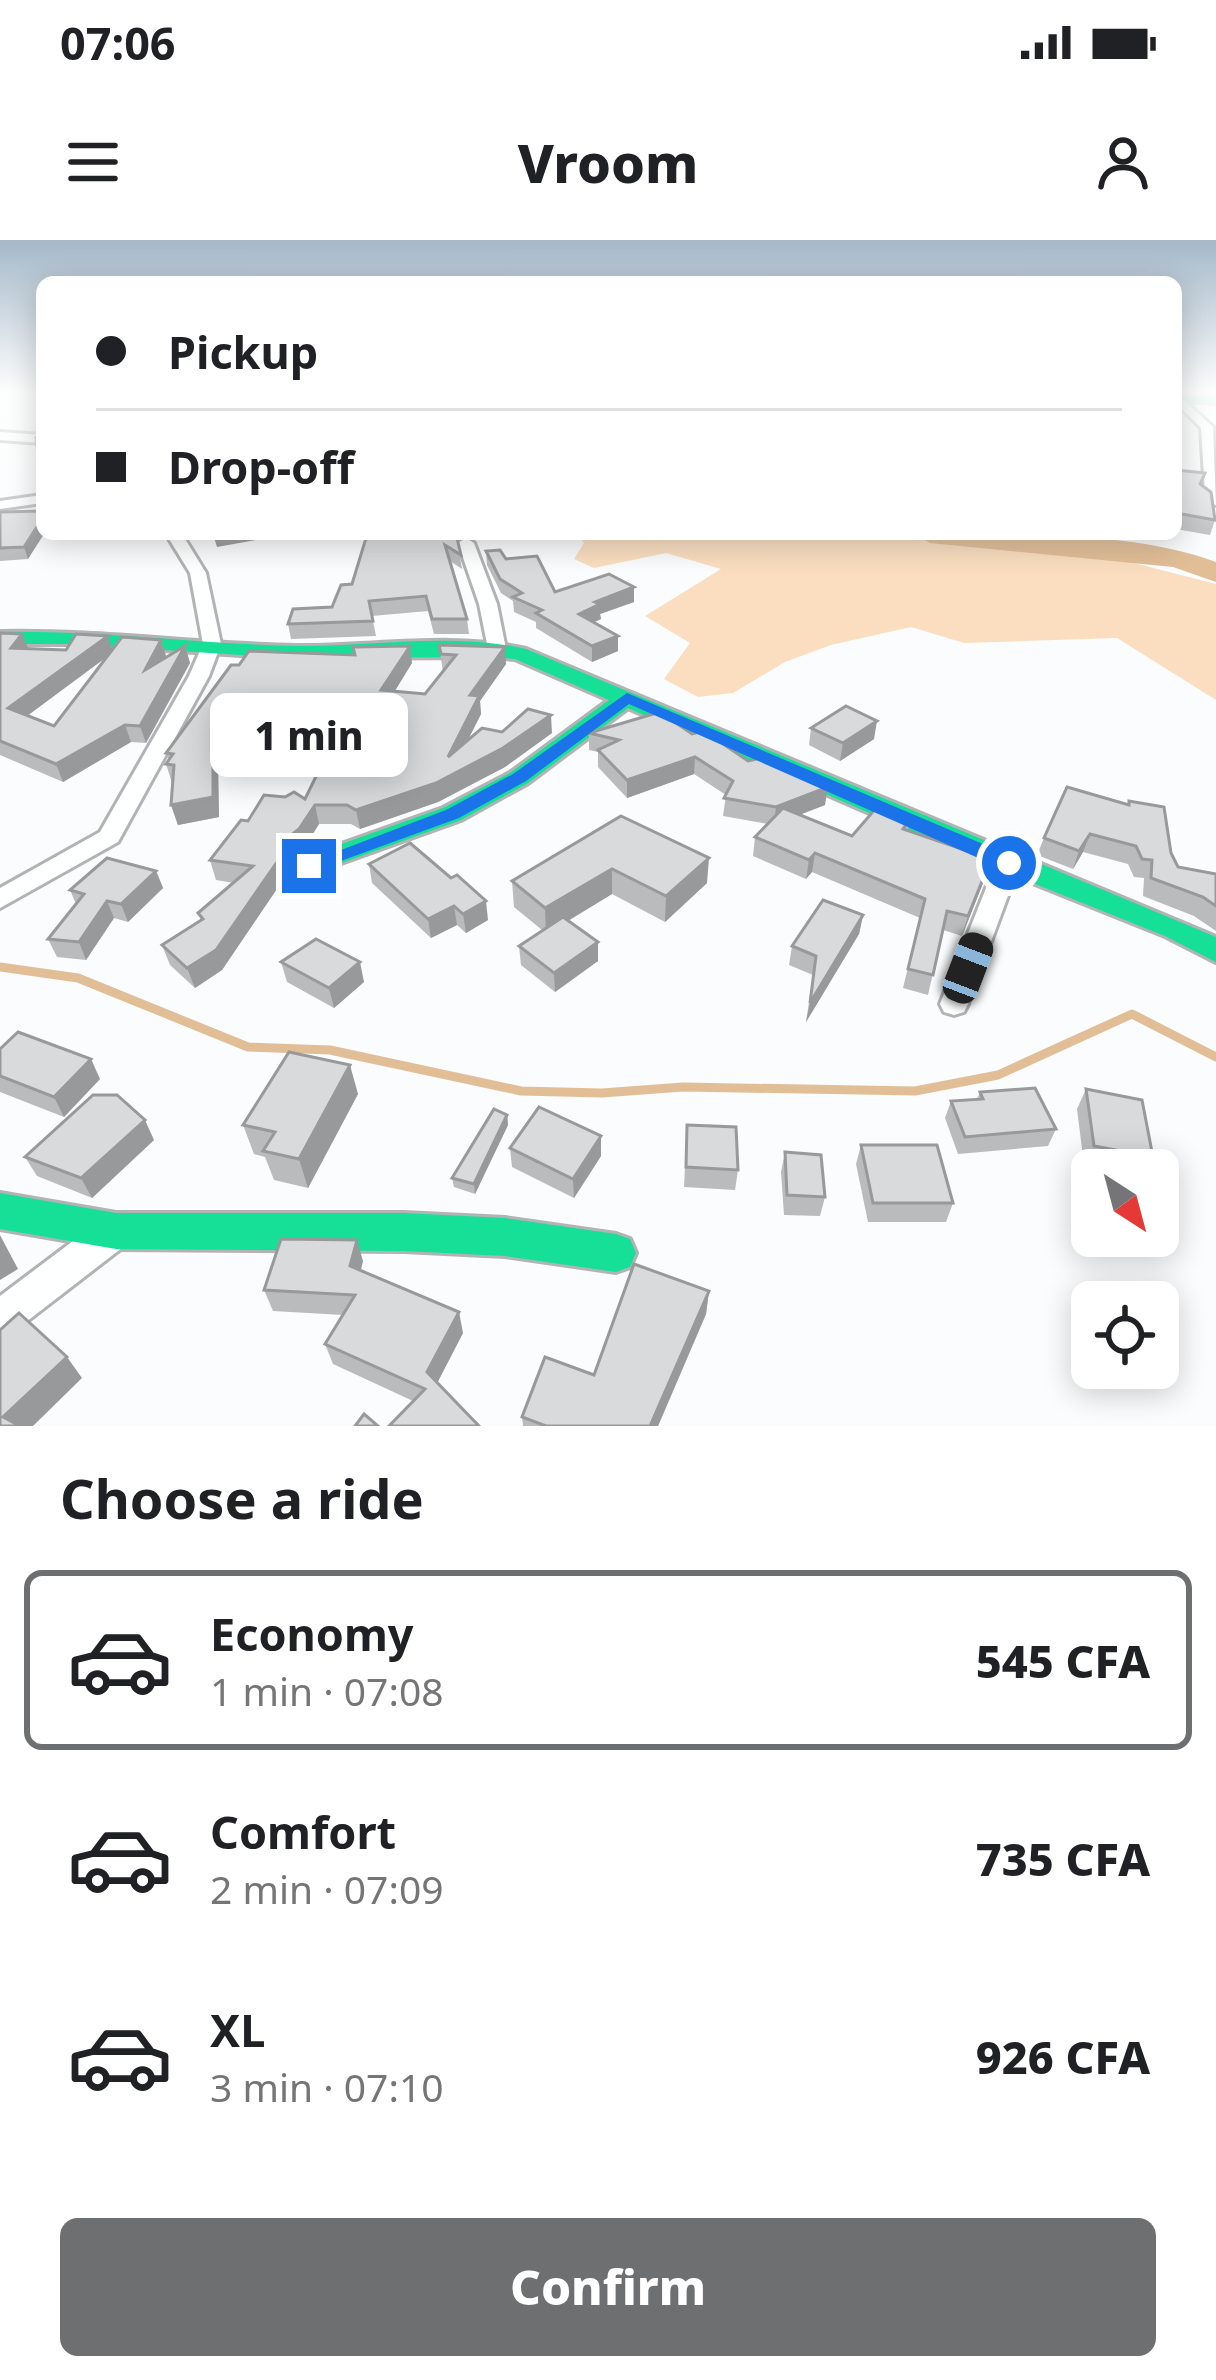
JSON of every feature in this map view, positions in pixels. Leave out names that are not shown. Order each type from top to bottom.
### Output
[{"type":"street","points":[[1209,447],[1212,495],[1206,499],[1216,501]]},
{"type":"street","points":[[0,505],[36,500]]},
{"type":"street","points":[[0,899],[110,837],[212,644],[198,573],[177,540]]},
{"type":"street","points":[[466,543],[488,604],[497,649]]},
{"type":"street","points":[[0,638],[212,644],[260,651],[447,644],[497,649],[565,670],[1009,863],[1176,929],[1216,951]]},
{"type":"street","points":[[309,866],[452,814],[519,778],[627,698]]},
{"type":"street","points":[[955,1004],[1009,863]]},
{"type":"street","points":[[0,1211],[116,1231],[404,1232],[505,1238],[616,1253]]},
{"type":"street","points":[[0,1319],[116,1231]]},
{"type":"shaded area","points":[[582,540],[1044,540],[1216,584],[1216,700],[1117,638],[964,643],[911,627],[831,645],[785,662],[733,693],[698,697],[664,679],[690,643],[645,616],[721,569],[666,553],[594,568],[574,559]]},
{"type":"building","points":[[1182,471],[1205,473],[1200,484],[1211,492],[1215,520],[1182,514]]},
{"type":"building","points":[[36,511],[36,528],[24,547],[0,548],[0,512]]},
{"type":"building","points":[[365,540],[457,540],[461,555],[445,545],[467,619],[432,619],[426,596],[369,601],[373,621],[288,624],[293,609],[332,607],[341,585],[352,584]]},
{"type":"building","points":[[500,550],[506,559],[537,556],[555,592],[609,574],[634,587],[595,602],[600,604],[579,614],[618,636],[592,646],[536,613],[542,610],[513,597],[522,593],[500,579],[486,551]]},
{"type":"building","points":[[0,633],[22,634],[11,648],[66,650],[76,634],[108,636],[8,708],[54,726],[122,637],[161,640],[145,670],[185,646],[140,726],[125,725],[56,764],[0,741]]},
{"type":"building","points":[[439,645],[505,647],[470,695],[479,696],[448,757],[482,728],[502,732],[528,709],[551,715],[503,748],[436,783],[356,810],[347,805],[315,805],[299,829],[281,843],[284,852],[216,950],[187,968],[162,945],[203,919],[198,913],[253,866],[210,860],[241,820],[248,821],[264,795],[285,797],[294,792],[305,799],[325,758],[292,744],[299,728],[232,723],[213,748],[213,797],[171,805],[174,765],[166,764],[173,754],[166,753],[231,665],[239,665],[249,651],[355,655],[353,647],[410,646],[381,690],[425,694],[456,655],[441,654]]},
{"type":"building","points":[[846,706],[877,721],[843,743],[811,728]]},
{"type":"building","points":[[660,712],[692,734],[704,731],[748,761],[766,757],[828,787],[776,807],[724,798],[733,781],[695,757],[627,780],[598,750],[619,740],[589,733]]},
{"type":"building","points":[[1067,787],[1129,805],[1129,801],[1164,807],[1171,853],[1178,867],[1216,874],[1216,906],[1151,878],[1152,860],[1142,859],[1136,846],[1090,834],[1079,851],[1044,838]]},
{"type":"building","points":[[877,807],[910,819],[903,829],[991,859],[968,916],[947,911],[933,975],[908,969],[925,899],[815,853],[809,860],[755,837],[783,808],[852,836]]},
{"type":"building","points":[[621,816],[709,858],[666,896],[612,869],[545,908],[512,881]]},
{"type":"building","points":[[410,843],[486,901],[463,914],[454,906],[428,919],[369,864]]},
{"type":"building","points":[[107,858],[156,871],[121,904],[107,901],[79,942],[48,939],[84,894],[70,890]]},
{"type":"building","points":[[823,900],[863,915],[810,1003],[816,956],[792,946]]},
{"type":"building","points":[[563,917],[598,942],[554,973],[519,946]]},
{"type":"building","points":[[316,939],[360,962],[329,988],[281,962]]},
{"type":"building","points":[[18,1032],[91,1059],[54,1097],[0,1076],[0,1049]]},
{"type":"building","points":[[289,1052],[350,1065],[299,1159],[263,1151],[275,1132],[243,1125]]},
{"type":"building","points":[[1035,1088],[1056,1129],[965,1137],[951,1101],[983,1099],[980,1092]]},
{"type":"building","points":[[1086,1089],[1142,1100],[1151,1149],[1094,1146]]},
{"type":"building","points":[[93,1095],[117,1095],[145,1120],[81,1178],[25,1157]]},
{"type":"building","points":[[539,1107],[601,1136],[573,1179],[510,1148]]},
{"type":"building","points":[[494,1109],[507,1115],[474,1184],[452,1178]]},
{"type":"building","points":[[687,1125],[736,1127],[738,1170],[686,1167]]},
{"type":"building","points":[[861,1145],[937,1145],[953,1203],[873,1203]]},
{"type":"building","points":[[785,1152],[821,1155],[825,1197],[787,1195]]},
{"type":"building","points":[[281,1239],[357,1240],[350,1266],[459,1312],[427,1372],[479,1426],[389,1426],[425,1389],[325,1344],[355,1295],[264,1290]]},
{"type":"building","points":[[634,1264],[709,1291],[650,1426],[546,1426],[522,1417],[545,1357],[594,1375]]},
{"type":"building","points":[[19,1313],[67,1357],[3,1417],[20,1426],[0,1426],[0,1330]]},
{"type":"building","points":[[364,1414],[378,1426],[355,1426]]},
{"type":"waterway","points":[[992,540],[1178,558],[1216,573]]},
{"type":"waterway","points":[[0,967],[78,978],[248,1047],[330,1050],[521,1091],[602,1093],[683,1087],[915,1091],[998,1075],[1132,1014],[1216,1057]]},
{"type":"traffic: fast","points":[[0,638],[287,652],[461,649],[519,653],[1008,863],[1176,929],[1216,951]]},
{"type":"traffic: fast","points":[[309,865],[452,814],[519,778],[627,698]]},
{"type":"traffic: fast","points":[[0,1211],[116,1231],[404,1232],[505,1237],[616,1253]]},
{"type":"route","points":[[309,866],[452,814],[519,778],[627,698],[1009,863]]}]
